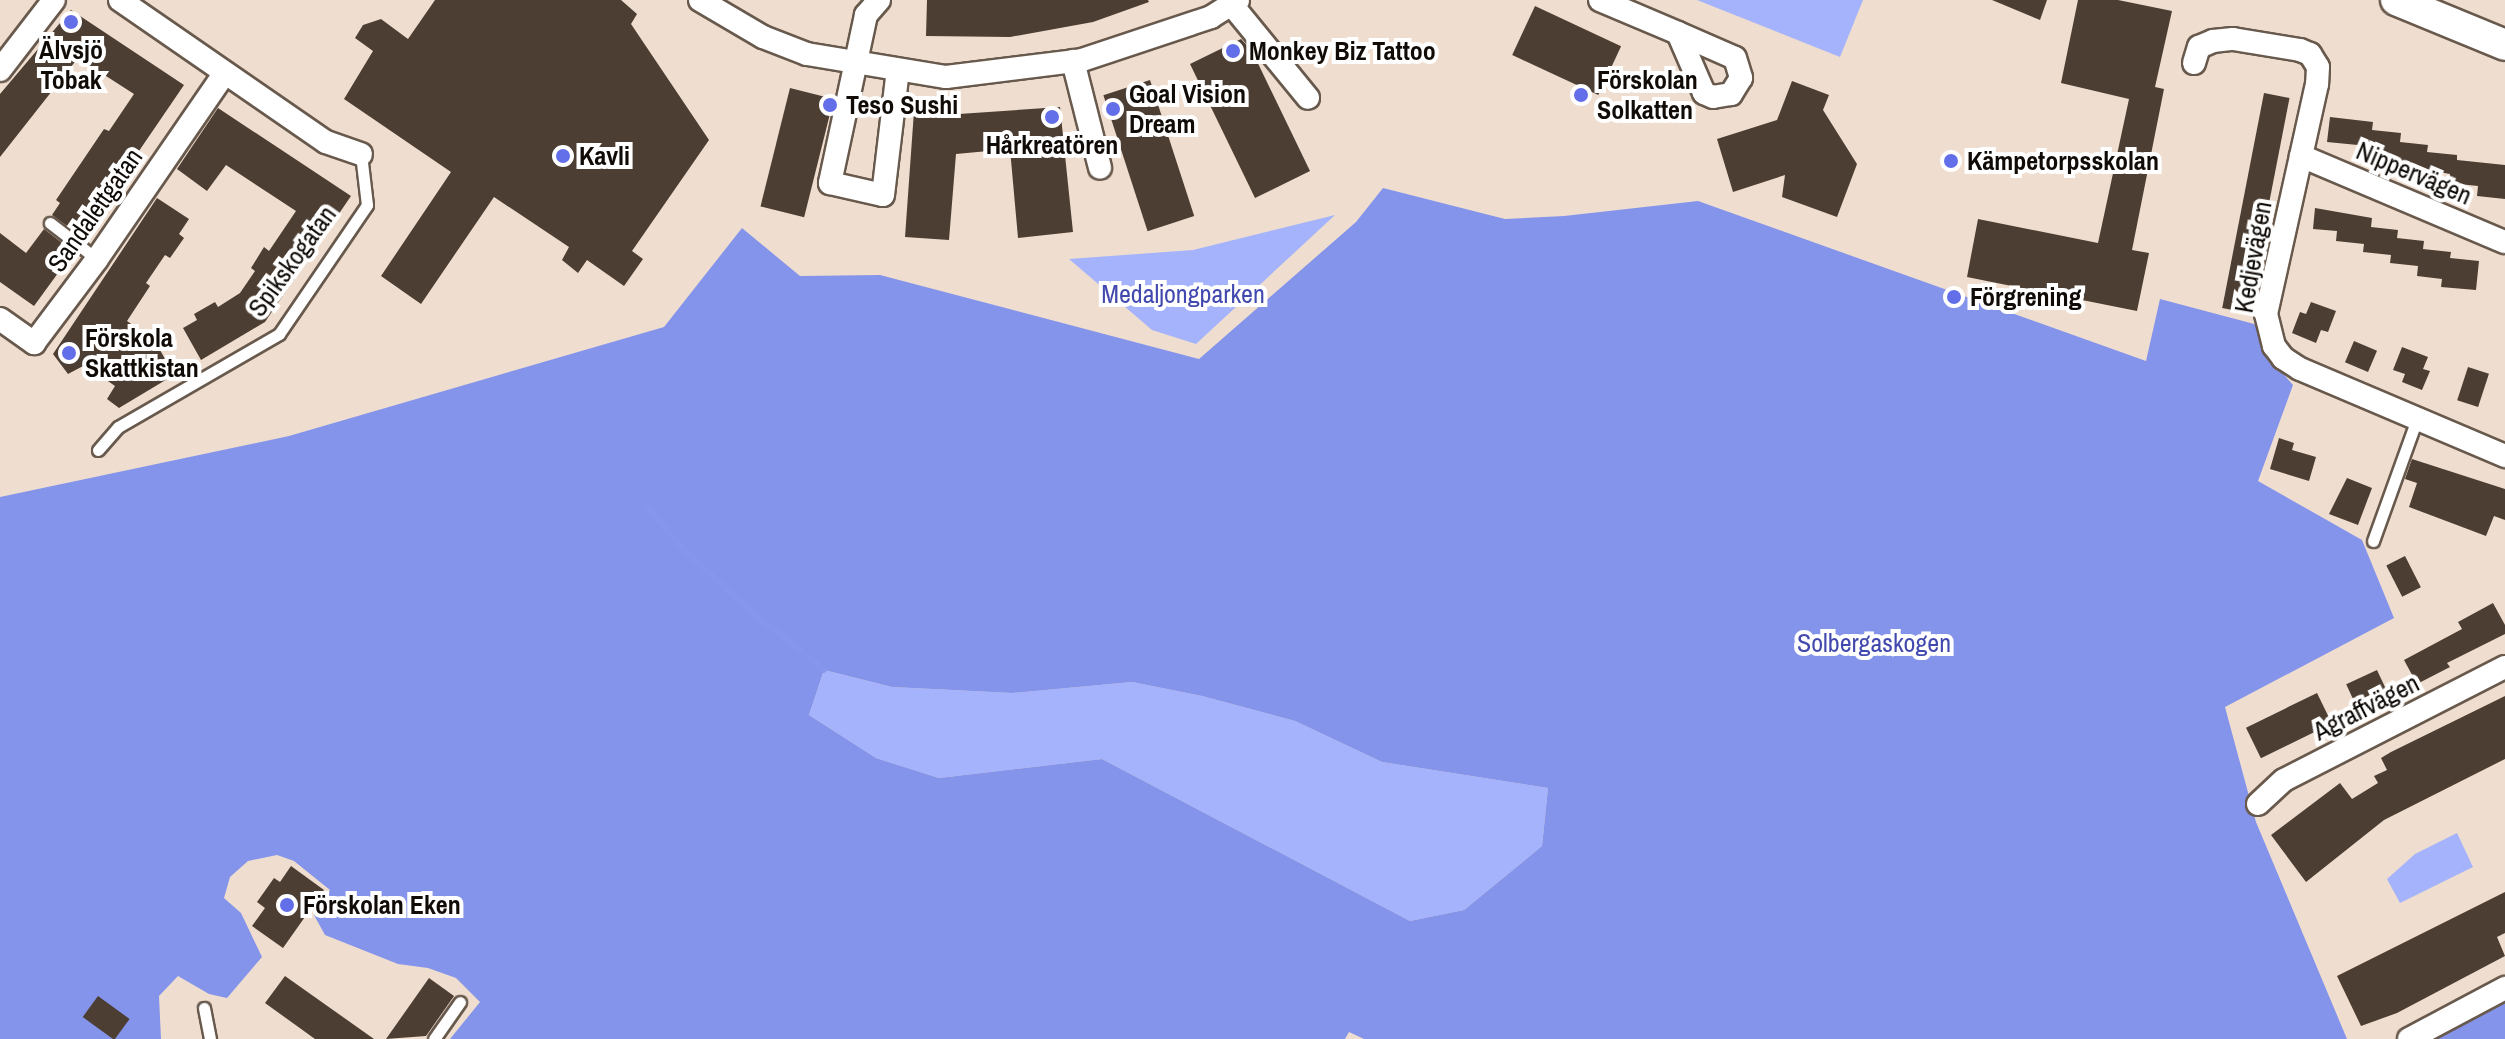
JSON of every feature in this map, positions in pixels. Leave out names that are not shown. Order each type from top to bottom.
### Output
[{"type":"main road","points":[[2396,0],[2505,45]]},
{"type":"street","points":[[0,70],[54,0]]},
{"type":"street","name":"Spikskogatan","points":[[120,0],[326,142],[361,154]]},
{"type":"street","points":[[700,0],[763,37],[807,54],[855,65],[946,77],[1073,61],[1211,17],[1235,2],[1308,98]]},
{"type":"street","points":[[879,0],[866,15],[830,183],[883,195],[898,70]]},
{"type":"street","points":[[1194,0],[1211,17]]},
{"type":"street","points":[[1600,0],[1678,33]]},
{"type":"street","name":"Kedjevägen","points":[[2194,63],[2199,47],[2222,40],[2289,48],[2310,54],[2318,75],[2266,314],[2274,346],[2283,358],[2300,369],[2505,456]]},
{"type":"street","points":[[1073,61],[1100,168]]},
{"type":"street","name":"Sandalettgatan","points":[[0,319],[34,343],[97,259],[224,74]]},
{"type":"street","name":"Nippervägen","points":[[2301,156],[2505,242]]},
{"type":"street","name":"Agraffvägen","points":[[2258,804],[2284,780],[2505,667]]},
{"type":"street","points":[[2409,1039],[2505,988]]},
{"type":"lane","name":"Spikskogatan","points":[[98,450],[118,427],[279,334],[367,205],[361,154]]},
{"type":"lane","points":[[50,223],[97,259]]},
{"type":"lane","points":[[2373,541],[2417,419]]},
{"type":"lane","points":[[434,1039],[460,1002]]},
{"type":"lane","points":[[204,1008],[210,1039]]},
{"type":"green space","points":[[1697,0],[1863,0],[1840,57]]},
{"type":"green space","name":"Solbergaskogen","points":[[1383,188],[1505,219],[1564,216],[1698,201],[2146,361],[2160,299],[2258,325],[2272,361],[2293,385],[2258,481],[2362,540],[2394,618],[2225,707],[2256,822],[2347,1039],[1364,1039],[1349,1032],[1345,1039],[450,1039],[480,1002],[456,978],[428,968],[398,964],[325,935],[314,915],[330,890],[294,861],[277,855],[248,861],[230,877],[224,898],[241,913],[262,957],[227,998],[209,994],[178,976],[159,996],[161,1039],[0,1039],[0,497],[289,436],[664,327],[742,228],[800,276],[880,275],[1199,359],[1356,222]],"holes":[[[824,670],[892,687],[1012,693],[1132,682],[1202,696],[1295,721],[1382,762],[1548,788],[1542,846],[1464,910],[1410,921],[1102,759],[939,778],[876,758],[809,715]]]},
{"type":"green space","name":"Medaljongparken","points":[[1335,215],[1196,344],[1152,330],[1069,259],[1193,250]]},
{"type":"green space","points":[[824,670],[892,687],[1012,693],[1132,682],[1202,696],[1295,721],[1382,762],[1548,788],[1542,846],[1464,910],[1410,921],[1102,759],[939,778],[876,758],[809,715]]},
{"type":"green space","points":[[2457,833],[2473,867],[2400,903],[2387,879],[2415,854]]},
{"type":"green space","points":[[2505,1003],[2505,1039],[2436,1039]]},
{"type":"building","name":"Kavli","points":[[435,0],[621,0],[637,14],[631,24],[709,140],[632,251],[643,259],[624,286],[587,260],[578,273],[562,260],[569,247],[494,197],[421,304],[381,276],[451,172],[344,99],[373,51],[355,38],[363,25],[381,19],[408,39]]},
{"type":"building","points":[[927,0],[1149,2],[1093,22],[1010,37],[926,36]]},
{"type":"building","points":[[1992,0],[2047,0],[2040,20]]},
{"type":"building","points":[[2078,0],[2118,0],[2172,11],[2155,87],[2164,89],[2132,250],[2149,253],[2137,311],[1967,277],[1978,219],[2098,243],[2129,99],[2061,83]]},
{"type":"building","points":[[1535,6],[1621,46],[1598,95],[1512,55]]},
{"type":"building","points":[[71,10],[184,85],[81,236],[52,215],[60,203],[56,200],[104,129],[109,131],[134,94],[78,58],[0,157],[0,94]]},
{"type":"building","points":[[1241,39],[1252,51],[1310,171],[1255,198],[1190,64]]},
{"type":"building","points":[[1150,80],[1194,216],[1148,231],[1103,95]]},
{"type":"building","points":[[1792,81],[1829,95],[1823,110],[1857,164],[1837,217],[1782,197],[1785,175],[1733,192],[1717,139],[1777,120]]},
{"type":"building","points":[[790,88],[834,99],[804,217],[760,206]]},
{"type":"building","points":[[2264,93],[2290,98],[2248,313],[2222,308]]},
{"type":"building","points":[[1060,107],[1073,232],[1018,238],[1010,149],[956,154],[949,240],[905,237],[914,111],[959,114]]},
{"type":"building","points":[[218,108],[351,196],[265,322],[201,360],[183,328],[197,320],[194,314],[215,302],[218,307],[240,293],[255,271],[251,268],[264,247],[269,251],[296,211],[226,165],[207,191],[177,169]]},
{"type":"building","points":[[2330,117],[2373,122],[2372,130],[2401,133],[2400,142],[2428,145],[2427,152],[2457,155],[2457,160],[2505,165],[2505,199],[2477,196],[2478,186],[2449,183],[2450,174],[2395,164],[2396,158],[2367,154],[2368,146],[2327,142]]},
{"type":"building","points":[[157,198],[189,219],[179,234],[184,238],[170,258],[165,255],[146,283],[150,286],[127,321],[155,341],[174,375],[119,408],[107,399],[115,386],[85,365],[68,374],[53,354]]},
{"type":"building","points":[[2315,208],[2372,218],[2371,227],[2398,230],[2397,238],[2424,241],[2423,249],[2451,252],[2450,258],[2479,261],[2476,290],[2441,287],[2442,279],[2417,276],[2418,266],[2390,263],[2391,255],[2363,252],[2364,244],[2336,241],[2337,231],[2313,229]]},
{"type":"building","points":[[44,229],[71,250],[69,258],[34,306],[0,282],[0,233],[26,253]]},
{"type":"building","points":[[2311,302],[2336,311],[2328,332],[2321,330],[2316,343],[2292,333],[2300,312],[2306,314]]},
{"type":"building","points":[[2354,341],[2377,351],[2368,372],[2345,362]]},
{"type":"building","points":[[2402,347],[2428,357],[2423,369],[2430,371],[2422,390],[2402,382],[2405,374],[2393,370]]},
{"type":"building","points":[[2468,367],[2489,374],[2478,407],[2457,400]]},
{"type":"building","points":[[2279,438],[2294,443],[2292,450],[2316,457],[2309,481],[2270,469]]},
{"type":"building","points":[[2412,459],[2505,489],[2505,520],[2494,516],[2486,536],[2409,507],[2417,483],[2405,479]]},
{"type":"building","points":[[2347,478],[2372,488],[2358,525],[2329,514]]},
{"type":"building","points":[[2405,556],[2421,587],[2402,597],[2386,566]]},
{"type":"building","points":[[2493,603],[2505,625],[2505,634],[2447,663],[2450,667],[2417,684],[2404,660],[2462,629],[2458,622]]},
{"type":"building","points":[[2377,670],[2389,696],[2358,711],[2346,684]]},
{"type":"building","points":[[2317,693],[2332,724],[2261,758],[2246,728]]},
{"type":"building","points":[[2505,696],[2505,759],[2384,820],[2306,882],[2271,835],[2340,783],[2352,799],[2378,783],[2374,776],[2387,770],[2381,758]]},
{"type":"building","name":"Förskolan Eken","points":[[291,866],[324,890],[283,948],[252,926],[265,908],[257,902],[274,878],[280,882]]},
{"type":"building","points":[[2505,892],[2505,933],[2497,937],[2505,956],[2397,1013],[2361,1026],[2337,976]]},
{"type":"building","points":[[285,976],[374,1039],[315,1039],[265,1003]]},
{"type":"building","points":[[429,978],[454,996],[426,1036],[386,1039]]},
{"type":"building","points":[[98,996],[130,1019],[113,1039],[83,1017]]},
{"type":"waterway","points":[[647,507],[685,551],[763,622],[800,649]]},
{"type":"waterway","points":[[810,658],[824,670]]},
{"type":"place","name":"Älvsjö Tobak","points":[[71,22]]},
{"type":"place","name":"Monkey Biz Tattoo","points":[[1233,51]]},
{"type":"place","name":"Förskolan Solkatten","points":[[1581,95]]},
{"type":"place","name":"Teso Sushi","points":[[830,105]]},
{"type":"place","name":"Goal Vision Dream","points":[[1113,109]]},
{"type":"place","name":"Hårkreatören","points":[[1052,117]]},
{"type":"place","name":"Kavli","points":[[563,156]]},
{"type":"place","name":"Kämpetorpsskolan","points":[[1951,161]]},
{"type":"place","name":"Förgrening","points":[[1954,297]]},
{"type":"place","name":"Förskola Skattkistan","points":[[69,353]]},
{"type":"place","name":"Förskolan Eken","points":[[287,905]]}]
